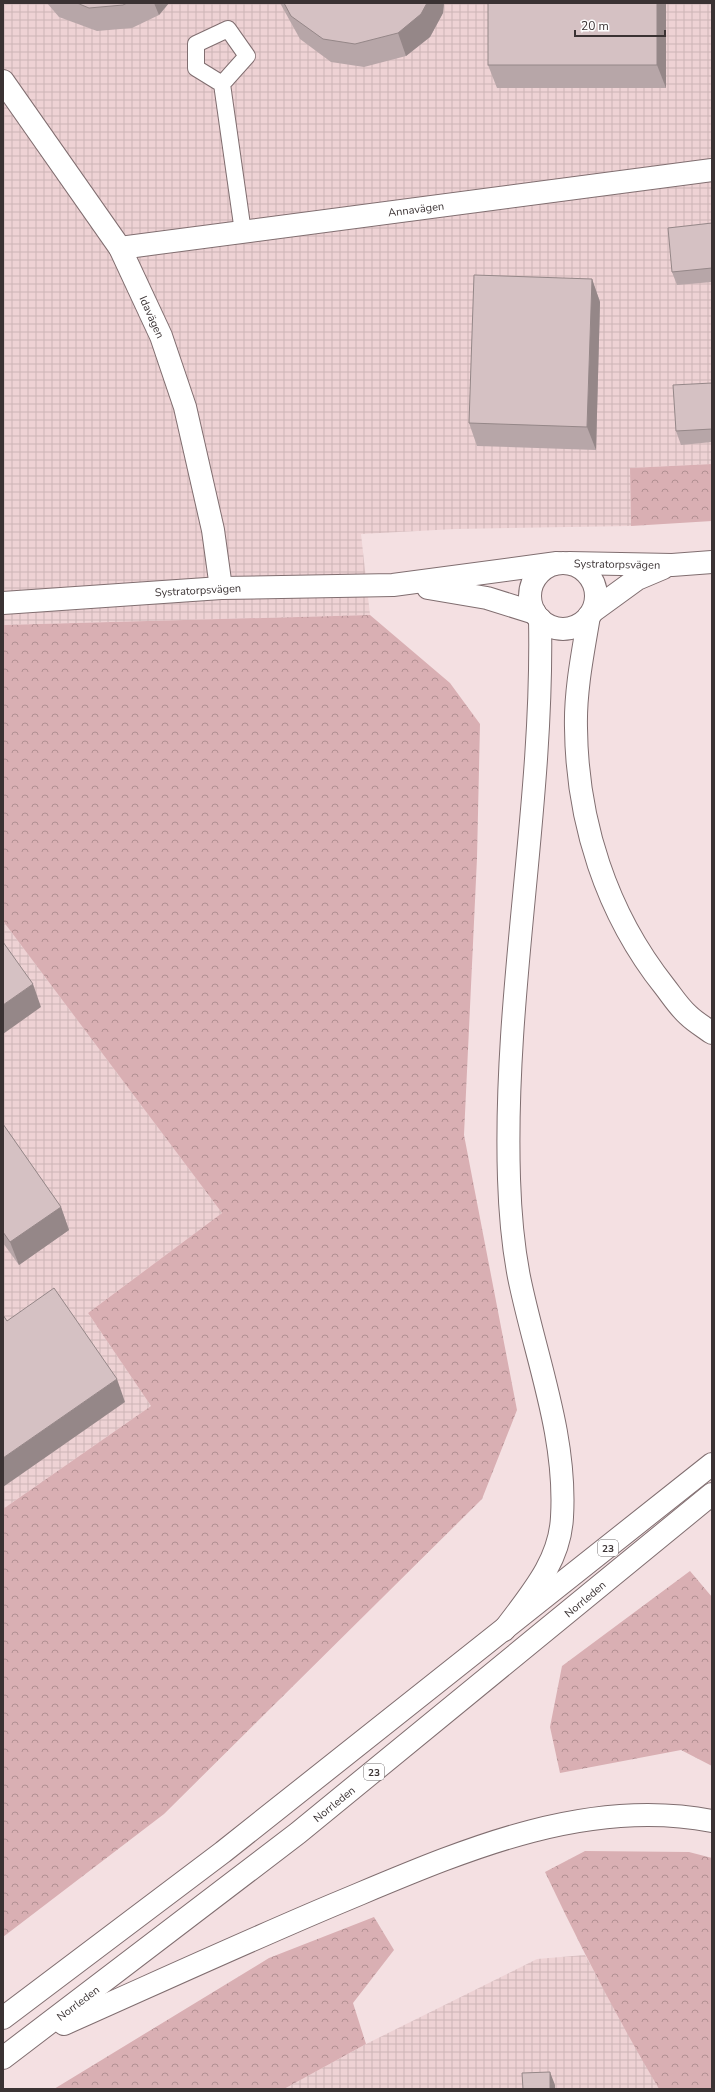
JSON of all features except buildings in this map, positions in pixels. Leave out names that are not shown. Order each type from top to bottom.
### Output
[{"type":"main road","name":"Idavägen","points":[[3,81],[120,248],[161,336],[185,407],[214,530],[221,588]]},
{"type":"main road","name":"Annavägen","points":[[120,248],[712,170]]},
{"type":"main road","name":"Systratorpsvägen","points":[[3,603],[221,588],[393,585],[560,563],[672,565],[712,562]]},
{"type":"main road","points":[[591,614],[573,628],[549,626],[538,616],[530,599],[530,591],[534,580],[543,570],[560,563],[573,564],[585,571],[594,583],[596,593],[580,678],[576,727],[580,793],[595,857],[617,912],[648,966],[688,1015],[712,1033]]},
{"type":"main road","name":"Systratorpsvägen","points":[[591,614],[637,579],[672,565]]},
{"type":"main road","name":"Systratorpsvägen","points":[[393,585],[452,591],[486,598],[538,616]]},
{"type":"main road","points":[[504,1630],[544,1576],[557,1550],[562,1519],[562,1490],[558,1443],[519,1276],[509,1193],[507,1128],[509,1067],[537,738],[538,616]]},
{"type":"main road","name":"23","points":[[3,2018],[223,1852],[712,1464]]},
{"type":"main road","name":"Norrleden","points":[[3,2058],[29,2040],[298,1833],[712,1494]]},
{"type":"main road","points":[[29,2040],[292,1922],[418,1870],[478,1848],[537,1830],[615,1816],[655,1814],[687,1816],[712,1821]]},
{"type":"lane","points":[[222,84],[243,232]]},
{"type":"shaded area","points":[[3,3],[712,3],[712,464],[630,468],[631,526],[455,529],[361,534],[370,615],[3,625]]},
{"type":"shaded area","points":[[3,921],[222,1213],[88,1313],[151,1406],[3,1509]]},
{"type":"shaded area","points":[[585,1955],[659,2089],[284,2089],[366,2044],[537,1959]]},
{"type":"green space","points":[[712,464],[712,521],[631,526],[630,468]]},
{"type":"green space","points":[[370,615],[450,683],[480,724],[477,858],[464,1135],[517,1410],[482,1499],[164,1814],[3,1937],[3,1509],[151,1406],[88,1313],[222,1213],[3,921],[3,625]]},
{"type":"green space","points":[[690,1571],[712,1597],[712,1766],[681,1750],[560,1773],[550,1727],[562,1666]]},
{"type":"green space","points":[[585,1851],[689,1852],[712,1858],[712,2089],[659,2089],[614,2009],[545,1872]]},
{"type":"green space","points":[[374,1917],[394,1950],[353,2003],[366,2044],[284,2089],[54,2089],[269,1958]]}]
